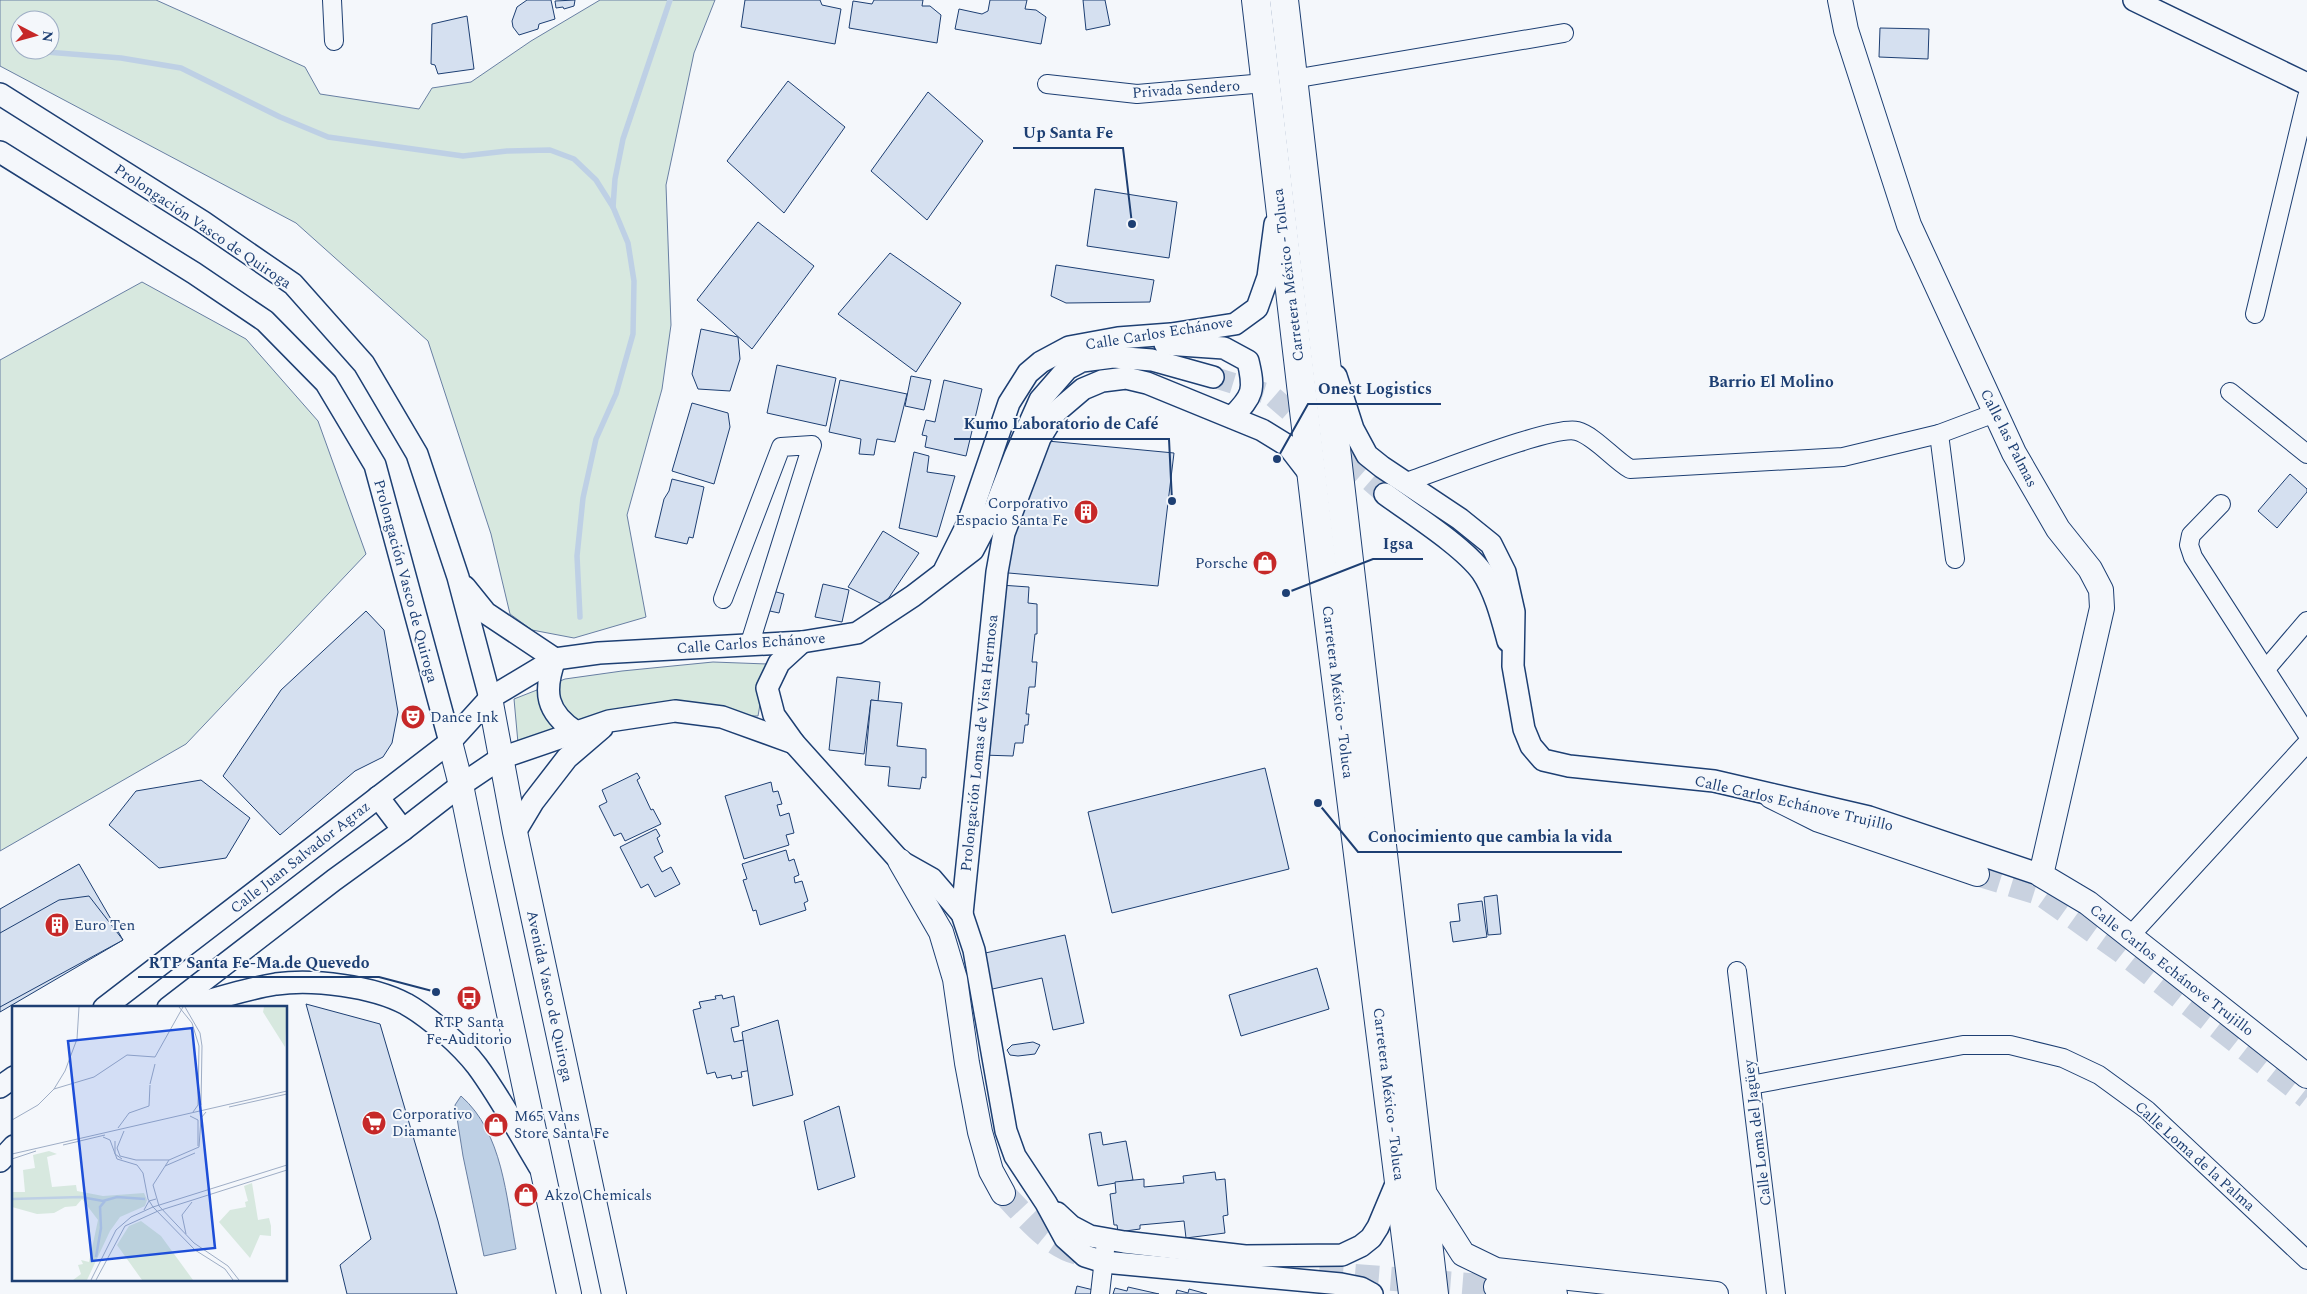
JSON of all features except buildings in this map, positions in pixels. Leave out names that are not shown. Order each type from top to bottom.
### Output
[{"type":"main road","name":"Carretera México - Toluca","points":[[1256,0],[1312,477],[1413,1294]]},
{"type":"main road","name":"Carretera México - Toluca","points":[[1284,0],[1434,1294]]},
{"type":"main road","name":"Calle las Palmas","points":[[1840,0],[1846,30],[1909,225],[2014,453],[2058,529],[2090,568],[2101,590],[2102,608],[2040,874]]},
{"type":"main road","name":"Avenida Vasco de Quiroga","points":[[490,698],[515,832],[614,1294]]},
{"type":"main road","points":[[450,742],[461,784],[569,1294]]},
{"type":"main road","points":[[1771,796],[1818,820],[1978,874]]},
{"type":"main road","points":[[900,861],[942,932],[955,979],[967,1062],[980,1132],[991,1171],[1003,1193]]},
{"type":"main road","name":"Calle Carlos Echánove Trujillo","points":[[2040,874],[2088,903],[2304,1066]]},
{"type":"main road","points":[[1423,1191],[1464,1254],[1492,1284],[1555,1294]]},
{"type":"main road","points":[[1492,1284],[1716,1294]]},
{"type":"street","points":[[332,0],[334,41]]},
{"type":"street","points":[[2134,0],[2307,84]]},
{"type":"street","points":[[1293,79],[1564,33]]},
{"type":"street","name":"Privada Sendero","points":[[1048,84],[1137,94],[1265,83]]},
{"type":"street","name":"Prolongación Vasco de Quiroga","points":[[0,94],[203,222],[292,284],[364,364],[417,454],[458,577],[490,698]]},
{"type":"street","points":[[2255,314],[2307,97]]},
{"type":"street","name":"Prolongación Vasco de Quiroga","points":[[0,152],[194,273],[265,321],[326,384],[375,465],[450,742]]},
{"type":"street","name":"Calle Carlos Echánove","points":[[490,698],[554,659],[599,653],[802,642],[857,633],[943,573],[968,523],[996,436],[1017,387],[1041,362],[1069,347],[1118,338],[1172,334],[1235,324],[1257,308],[1268,277],[1279,201]]},
{"type":"street","name":"Calle Carlos Echánove Trujillo","points":[[1321,328],[1353,429],[1367,455],[1460,519],[1491,544],[1505,572],[1514,612],[1513,666],[1524,729],[1531,746],[1543,760],[1569,766],[1714,781],[1870,818],[2040,874]]},
{"type":"street","points":[[1118,338],[1154,344],[1224,348],[1248,361],[1253,383],[1246,402],[1232,417],[1262,430],[1288,446],[1312,477]]},
{"type":"street","points":[[943,573],[973,550],[995,508],[1015,456],[1040,400],[1067,369],[1082,361],[1114,357],[1152,360],[1213,377]]},
{"type":"street","name":"Prolongación Lomas de Vista Hermosa","points":[[962,914],[997,572],[1004,533],[1040,438],[1056,412],[1083,388],[1102,381],[1126,378],[1147,382],[1232,417]]},
{"type":"street","points":[[2230,392],[2307,454]]},
{"type":"street","points":[[1406,482],[1519,442],[1567,430],[1586,435],[1630,469],[1843,457],[1938,434],[1995,413]]},
{"type":"street","points":[[1938,434],[1955,559]]},
{"type":"street","points":[[724,599],[781,447],[812,445],[749,646]]},
{"type":"street","points":[[1385,494],[1470,559],[1482,573],[1494,598],[1513,666]]},
{"type":"street","points":[[2221,504],[2191,535],[2189,545],[2193,557],[2307,734]]},
{"type":"street","points":[[458,577],[486,613],[554,659],[548,684],[548,699],[563,724],[576,732]]},
{"type":"street","points":[[2266,669],[2307,621]]},
{"type":"street","points":[[794,743],[774,715],[767,688],[779,664],[802,642]]},
{"type":"street","name":"Calle Juan Salvador Agraz","points":[[107,1006],[450,742],[490,698]]},
{"type":"street","name":"Prolongación Lomas de Vista Hermosa","points":[[461,784],[501,758],[576,732],[609,721],[675,711],[722,717],[794,743],[900,861],[932,879],[962,914],[974,950],[1006,1131],[1014,1156],[1046,1203],[1065,1238],[1085,1256],[1104,1262],[1341,1284],[1361,1288],[1372,1294]]},
{"type":"street","points":[[515,832],[533,802],[567,758],[609,721]]},
{"type":"street","points":[[2130,936],[2307,744]]},
{"type":"street","points":[[171,1006],[461,784]]},
{"type":"street","points":[[378,797],[403,830]]},
{"type":"street","name":"Calle Loma del Jagüey","points":[[1737,971],[1776,1294]]},
{"type":"street","points":[[191,1006],[277,984],[326,984],[373,991],[406,1004],[434,1025],[476,1065],[542,1170]]},
{"type":"street","name":"Calle Loma de la Palma","points":[[1751,1085],[1963,1045],[2010,1045],[2063,1058],[2099,1075],[2148,1110],[2307,1260]]},
{"type":"street","points":[[0,1087],[12,1078]]},
{"type":"street","points":[[0,1161],[12,1148]]},
{"type":"street","name":"Prolongación Lomas de Vista Hermosa","points":[[1046,1203],[1071,1226],[1090,1236],[1106,1239],[1245,1256],[1342,1255],[1361,1246],[1370,1238],[1378,1226],[1399,1177]]},
{"type":"street","points":[[1100,1294],[1106,1239]]},
{"type":"street","points":[[1341,1284],[1350,1273],[1351,1266],[1348,1259],[1342,1255]]},
{"type":"shaded area","points":[[0,0],[156,0],[305,67],[320,94],[419,109],[432,88],[471,82],[531,41],[600,0],[715,0],[694,53],[666,185],[671,325],[662,389],[627,515],[646,617],[574,638],[532,630],[510,614],[491,534],[428,341],[296,223],[0,66]]},
{"type":"shaded area","points":[[142,282],[246,339],[318,421],[366,554],[186,744],[0,851],[0,360]]},
{"type":"shaded area","points":[[713,662],[767,664],[758,716],[596,715],[518,743],[514,699],[565,679]]},
{"type":"water","points":[[461,1096],[475,1111],[486,1128],[494,1147],[505,1187],[516,1249],[484,1256],[463,1156],[455,1105]]},
{"type":"waterway","points":[[613,207],[615,179],[623,139],[670,0]]},
{"type":"waterway","points":[[60,53],[121,58],[181,68],[280,117],[328,137],[463,156],[507,151],[550,150],[574,159],[596,180],[613,207],[628,243],[634,281],[633,334],[616,394],[596,439],[583,498],[577,556],[580,617]]},
{"type":"tunnel","points":[[1213,377],[1271,395],[1385,494]]},
{"type":"tunnel","points":[[1977,874],[2041,894],[2121,951],[2307,1097]]},
{"type":"tunnel","points":[[1003,1193],[1029,1221],[1050,1239],[1072,1251],[1084,1254]]},
{"type":"tunnel","points":[[1319,1273],[1496,1287]]},
{"type":"place","name":"Up Santa Fe","points":[[1132,224]]},
{"type":"place","name":"Onest Logistics","points":[[1277,459]]},
{"type":"place","name":"Kumo Laboratorio de Café","points":[[1172,501]]},
{"type":"place","name":"Corporativo Espacio Santa Fe","points":[[1086,512]]},
{"type":"place","name":"Porsche","points":[[1265,563]]},
{"type":"place","name":"Igsa","points":[[1286,593]]},
{"type":"place","name":"Dance Ink","points":[[413,717]]},
{"type":"place","name":"Conocimiento que cambia la vida","points":[[1318,803]]},
{"type":"place","name":"Euro Ten","points":[[57,925]]},
{"type":"place","name":"RTP Santa Fe-Ma.de Quevedo","points":[[436,992]]},
{"type":"place","name":"RTP Santa Fe-Auditorio","points":[[469,998]]},
{"type":"place","name":"Corporativo Diamante","points":[[374,1123]]},
{"type":"place","name":"M65 Vans Store Santa Fe","points":[[496,1125]]},
{"type":"place","name":"Akzo Chemicals","points":[[526,1195]]},
{"type":"district","name":"Barrio El Molino","points":[[1771,381]]}]
